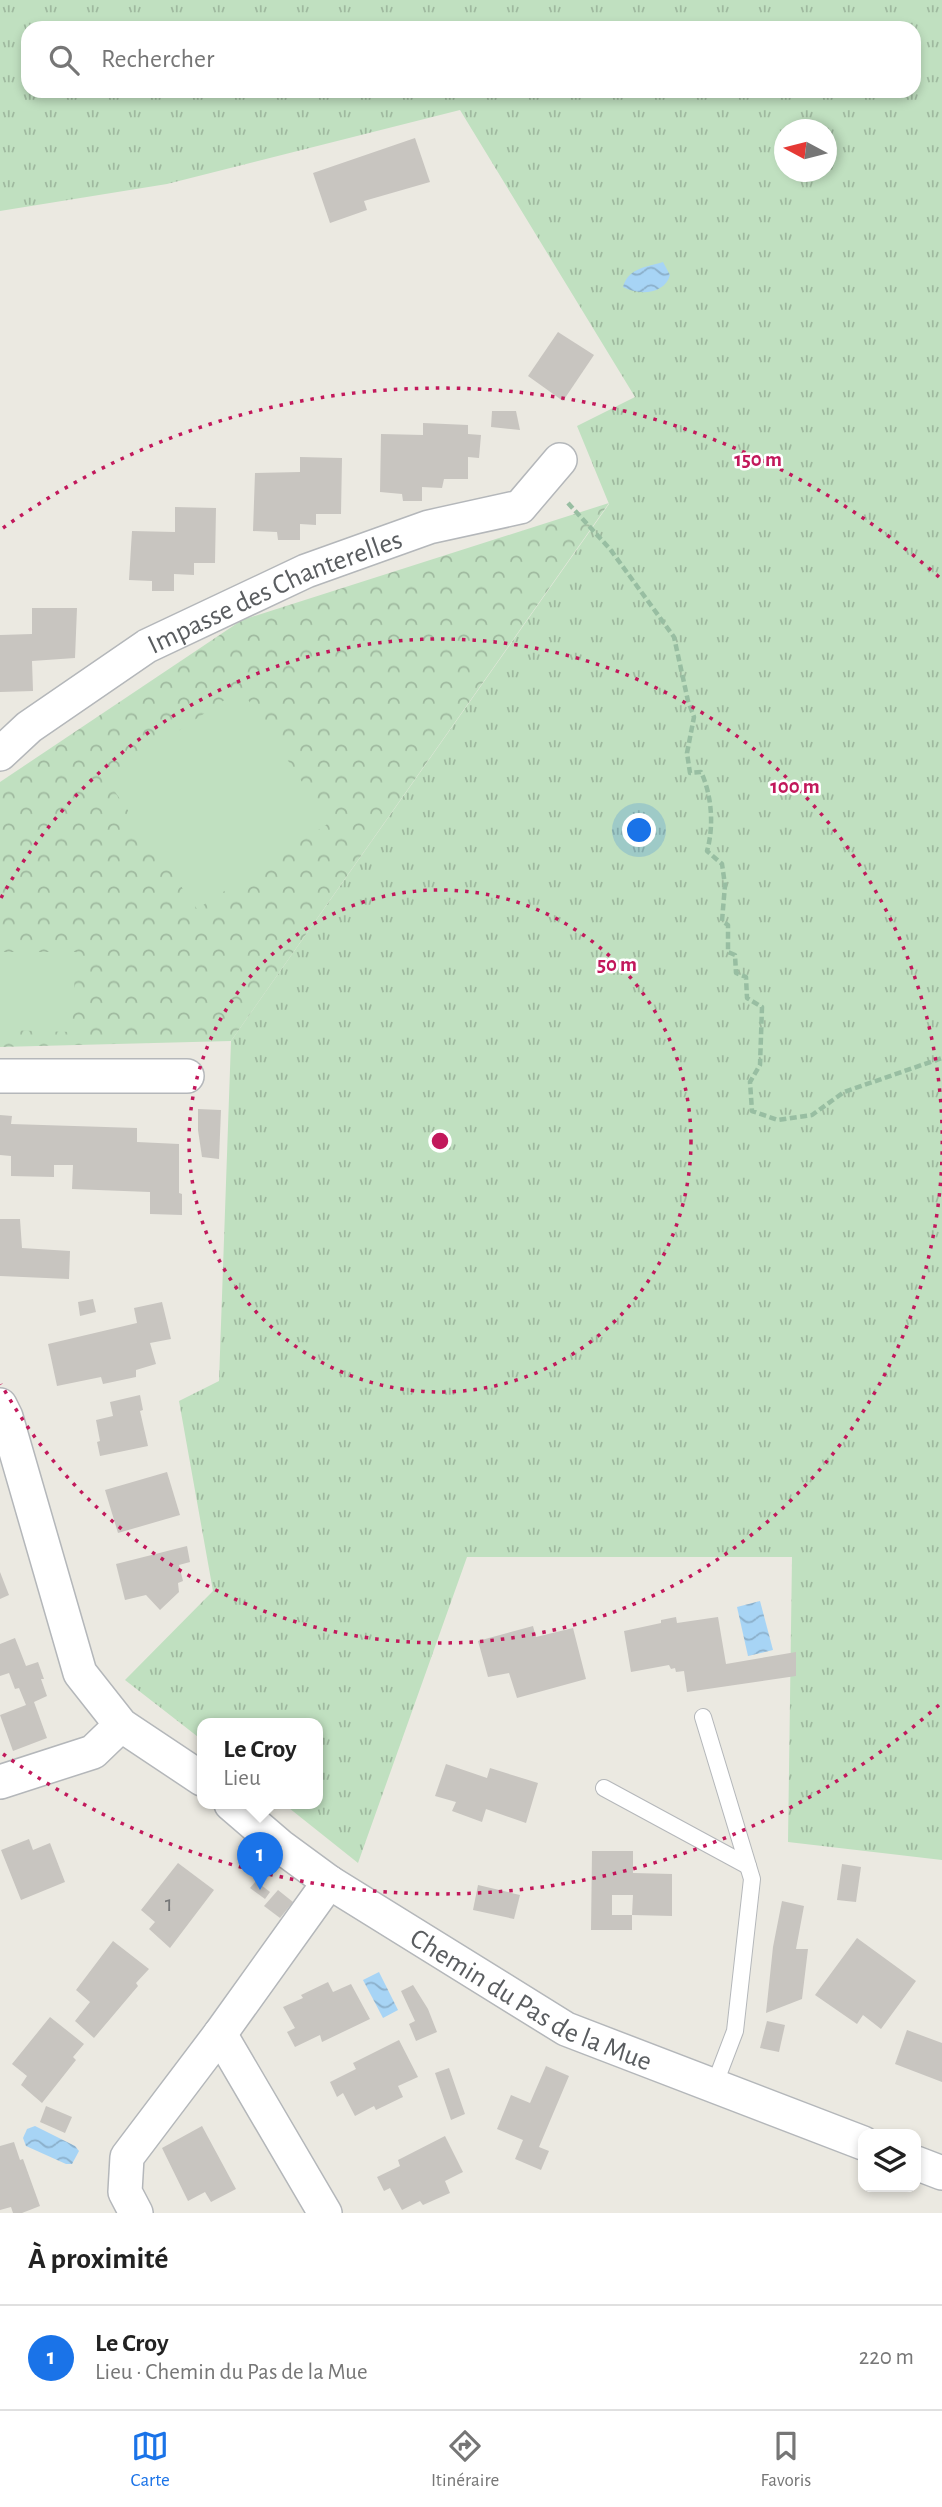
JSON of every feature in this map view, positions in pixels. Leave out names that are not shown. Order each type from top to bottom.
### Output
[{"type":"street","name":"Impasse des Chanterelles","points":[[0,754],[29,727],[147,646],[306,571],[429,527],[520,507],[551,470]]},
{"type":"street","points":[[0,1076],[187,1076]]},
{"type":"street","points":[[0,1405],[6,1417],[6,1446],[80,1673],[121,1725],[197,1777]]},
{"type":"street","points":[[0,1782],[93,1752],[121,1725]]},
{"type":"street","name":"Chemin du Pas de la Mue","points":[[237,1809],[328,1882],[566,2029],[858,2141]]},
{"type":"street","points":[[136,2213],[125,2192],[127,2157],[220,2034],[328,1882]]},
{"type":"street","points":[[220,2034],[325,2213]]},
{"type":"street","points":[[921,2165],[942,2173]]},
{"type":"lane","points":[[703,1717],[752,1879],[735,2031],[714,2086]]},
{"type":"lane","points":[[604,1788],[748,1866]]},
{"type":"path","points":[[551,470],[559,493],[610,549],[674,637],[688,701],[694,716],[687,753],[690,773],[701,772],[707,784],[712,834],[708,851],[722,864],[722,921],[728,925],[728,952],[735,955],[736,974],[746,977],[747,998],[762,1007],[760,1065],[750,1082],[752,1111],[778,1120],[812,1115],[844,1092],[942,1058]]},
{"type":"green space","points":[[0,0],[942,0],[942,1860],[788,1842],[792,1557],[467,1557],[358,1863],[290,1809],[323,1809],[323,1718],[197,1718],[197,1736],[125,1680],[213,1591],[179,1401],[219,1381],[231,1041],[609,504],[577,426],[635,397],[460,110],[167,184],[0,211]]},
{"type":"green space","points":[[609,503],[231,1041],[0,1047],[0,782],[242,620]]},
{"type":"green space","points":[[241,689],[329,823],[197,909],[106,779]]},
{"type":"green space","points":[[0,952],[76,952],[72,1032],[0,1030]]},
{"type":"water","points":[[663,262],[670,275],[657,290],[636,292],[623,287],[634,272]]},
{"type":"water","points":[[760,1601],[773,1650],[748,1656],[737,1607]]},
{"type":"water","points":[[379,1972],[398,2010],[383,2018],[363,1980]]},
{"type":"water","points":[[35,2126],[75,2146],[79,2151],[72,2164],[66,2164],[26,2146],[23,2138],[27,2129]]},
{"type":"building","points":[[415,138],[430,182],[364,201],[367,210],[330,223],[313,173]]},
{"type":"building","points":[[558,332],[594,355],[563,401],[528,376]]},
{"type":"building","points":[[492,411],[516,411],[520,430],[491,427]]},
{"type":"building","points":[[423,423],[468,425],[468,434],[481,435],[479,458],[468,457],[468,479],[444,479],[442,488],[422,487],[422,501],[403,501],[402,494],[380,492],[381,434],[423,435]]},
{"type":"building","points":[[300,457],[342,458],[341,514],[316,514],[316,525],[300,524],[300,540],[278,540],[277,532],[253,531],[255,473],[300,472]]},
{"type":"building","points":[[175,507],[216,508],[215,563],[194,563],[194,575],[174,574],[174,591],[152,591],[152,581],[129,580],[132,531],[175,532]]},
{"type":"building","points":[[32,608],[77,608],[75,658],[32,661],[33,691],[0,692],[0,635],[32,634]]},
{"type":"building","points":[[198,1109],[221,1110],[219,1159],[202,1157]]},
{"type":"building","points":[[0,1115],[12,1116],[11,1124],[137,1128],[137,1142],[179,1144],[182,1215],[150,1214],[150,1192],[72,1189],[73,1165],[54,1165],[54,1177],[11,1176],[11,1156],[0,1155]]},
{"type":"building","points":[[0,1219],[20,1219],[22,1248],[70,1251],[69,1279],[0,1276]]},
{"type":"building","points":[[93,1299],[96,1312],[80,1316],[78,1302]]},
{"type":"building","points":[[162,1302],[171,1339],[150,1343],[156,1364],[136,1370],[136,1377],[103,1384],[101,1377],[57,1386],[48,1344],[137,1323],[134,1308]]},
{"type":"building","points":[[140,1395],[143,1410],[140,1411],[148,1446],[100,1456],[96,1420],[113,1416],[110,1402]]},
{"type":"building","points":[[167,1472],[180,1515],[118,1533],[105,1490]]},
{"type":"building","points":[[187,1546],[190,1562],[179,1565],[183,1581],[178,1583],[179,1592],[160,1610],[146,1595],[125,1600],[116,1564]]},
{"type":"building","points":[[0,1572],[9,1595],[0,1599]]},
{"type":"building","points":[[676,1617],[677,1623],[718,1617],[726,1664],[796,1652],[796,1676],[687,1692],[684,1671],[676,1672],[675,1668],[671,1669],[669,1665],[631,1672],[624,1631]]},
{"type":"building","points":[[533,1626],[536,1637],[573,1628],[586,1679],[517,1698],[509,1673],[488,1677],[478,1641]]},
{"type":"building","points":[[15,1638],[26,1666],[38,1662],[44,1679],[41,1679],[47,1696],[34,1702],[47,1738],[13,1751],[0,1715],[26,1705],[19,1688],[15,1689],[9,1673],[0,1676],[0,1644]]},
{"type":"building","points":[[446,1764],[487,1778],[490,1768],[538,1783],[526,1823],[486,1809],[482,1822],[452,1811],[456,1802],[435,1796]]},
{"type":"building","points":[[29,1839],[33,1850],[50,1843],[65,1882],[21,1900],[1,1850]]},
{"type":"building","points":[[592,1851],[633,1851],[633,1873],[672,1874],[672,1916],[632,1915],[632,1930],[591,1930]],"holes":[[[612,1895],[633,1895],[632,1915],[612,1915]]]},
{"type":"building","points":[[178,1863],[214,1890],[170,1948],[149,1929],[155,1922],[141,1910]]},
{"type":"building","points":[[842,1864],[861,1867],[856,1902],[837,1900]]},
{"type":"building","points":[[256,1881],[270,1892],[265,1899],[250,1888]]},
{"type":"building","points":[[478,1885],[520,1895],[514,1919],[473,1910]]},
{"type":"building","points":[[278,1890],[293,1902],[280,1918],[264,1906]]},
{"type":"building","points":[[782,1901],[804,1906],[796,1949],[808,1949],[802,1999],[766,2013],[773,1947]]},
{"type":"building","points":[[857,1938],[916,1981],[881,2029],[863,2015],[857,2024],[815,1995]]},
{"type":"building","points":[[113,1941],[149,1969],[94,2038],[75,2021],[90,2002],[76,1990]]},
{"type":"building","points":[[328,1982],[333,1992],[351,1984],[370,2019],[322,2042],[320,2035],[295,2047],[287,2032],[295,2028],[283,2007]]},
{"type":"building","points":[[413,1985],[428,2009],[437,2032],[416,2041],[409,2024],[415,2021],[401,1991]]},
{"type":"building","points":[[50,2017],[84,2044],[73,2057],[76,2060],[42,2103],[21,2085],[27,2076],[12,2064]]},
{"type":"building","points":[[767,2021],[785,2025],[779,2052],[760,2048]]},
{"type":"building","points":[[907,2030],[942,2043],[942,2082],[895,2064]]},
{"type":"building","points":[[399,2040],[418,2077],[398,2086],[403,2097],[376,2110],[374,2106],[355,2116],[343,2093],[337,2097],[330,2082],[356,2069],[353,2063]]},
{"type":"building","points":[[546,2066],[569,2076],[539,2147],[549,2151],[541,2170],[515,2159],[523,2140],[497,2129],[511,2095],[530,2103]]},
{"type":"building","points":[[449,2068],[465,2114],[451,2120],[435,2073]]},
{"type":"building","points":[[46,2106],[72,2117],[65,2133],[40,2122]]},
{"type":"building","points":[[202,2126],[236,2189],[211,2202],[205,2192],[188,2201],[162,2148]]},
{"type":"building","points":[[445,2136],[463,2172],[445,2181],[450,2193],[423,2205],[420,2201],[402,2210],[390,2188],[384,2191],[377,2177],[400,2166],[398,2160]]},
{"type":"building","points":[[14,2142],[40,2206],[22,2213],[13,2213],[11,2207],[0,2210],[0,2146]]},
{"type":"place","name":"Le Croy","points":[[260,1890]]}]
